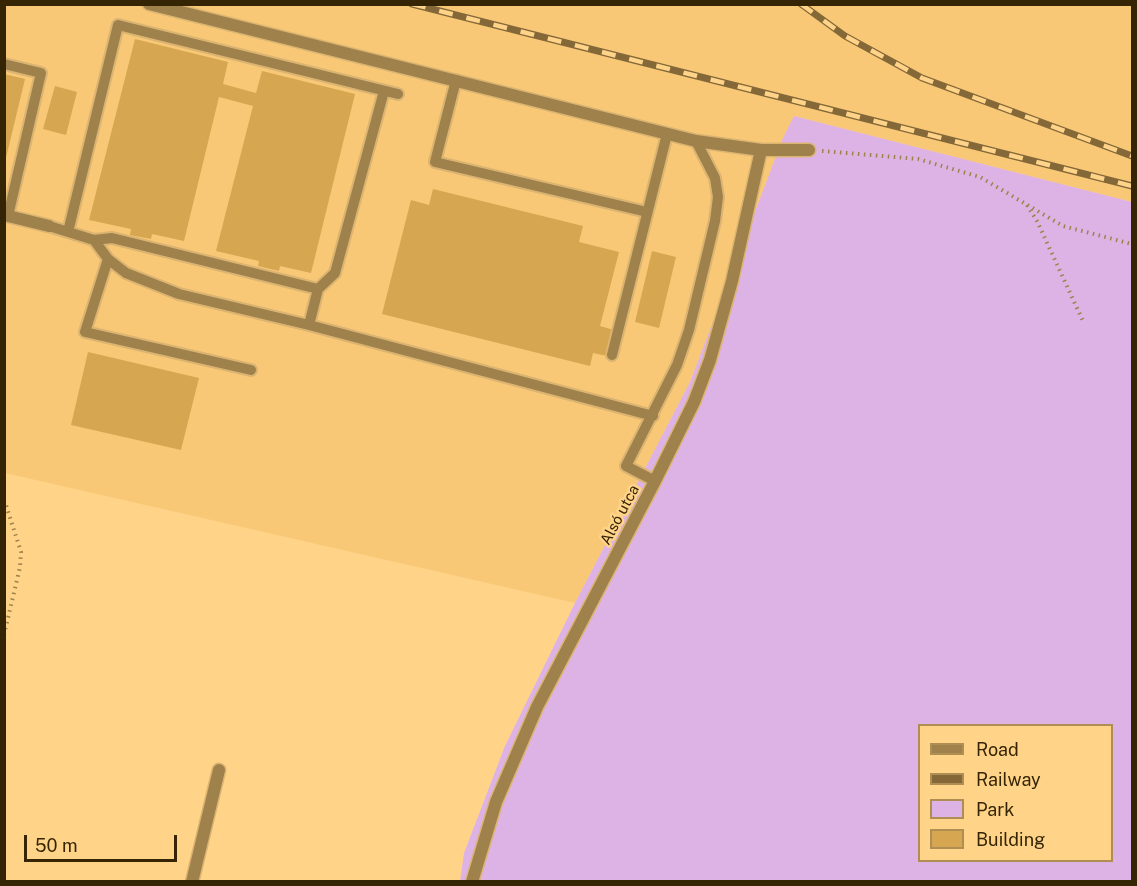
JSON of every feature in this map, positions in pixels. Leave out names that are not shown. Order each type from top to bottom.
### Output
[{"type":"street","points":[[149,4],[696,141],[761,150],[809,150]]},
{"type":"street","name":"Alsó utca","points":[[472,882],[495,802],[537,707],[694,402],[710,360],[732,281],[761,150]]},
{"type":"street","points":[[6,216],[49,225]]},
{"type":"street","points":[[192,882],[219,770]]},
{"type":"lane","points":[[68,232],[118,25],[398,94]]},
{"type":"lane","points":[[4,64],[41,73],[6,216]]},
{"type":"lane","points":[[456,80],[435,162],[647,212]]},
{"type":"lane","points":[[309,325],[318,289],[335,273],[384,91]]},
{"type":"lane","points":[[612,355],[667,134]]},
{"type":"lane","points":[[655,481],[626,466],[677,364],[689,330],[715,221],[718,197],[715,178],[696,141]]},
{"type":"lane","points":[[49,225],[94,240],[112,238],[318,289]]},
{"type":"lane","points":[[94,240],[108,259],[126,273],[179,294],[309,325],[653,416]]},
{"type":"lane","points":[[108,259],[85,332],[250,370]]},
{"type":"path","points":[[809,150],[918,159],[980,177],[1063,225],[1132,244]]},
{"type":"path","points":[[1024,201],[1037,220],[1083,321]]},
{"type":"path","points":[[4,635],[20,567],[21,552],[5,502]]},
{"type":"shaded area","points":[[5,5],[1132,5],[1132,202],[794,116],[783,138],[690,382],[575,603],[5,473]]},
{"type":"green space","points":[[794,116],[1132,202],[1132,881],[460,882],[464,853],[505,746],[575,603],[690,382],[783,138]]},
{"type":"building","points":[[135,39],[228,62],[223,84],[256,93],[262,71],[355,94],[311,273],[280,266],[279,271],[258,266],[259,261],[216,251],[253,106],[219,97],[184,241],[152,234],[151,239],[130,235],[131,229],[89,220]]},
{"type":"building","points":[[4,74],[25,79],[5,162],[4,162]]},
{"type":"building","points":[[55,86],[77,92],[66,135],[43,129]]},
{"type":"building","points":[[433,189],[583,226],[579,242],[619,252],[600,326],[614,330],[607,356],[593,353],[590,366],[382,314],[411,200],[429,205]]},
{"type":"building","points":[[652,251],[676,257],[659,328],[635,322]]},
{"type":"building","points":[[88,352],[199,378],[181,450],[71,425]]},
{"type":"railway","points":[[412,4],[1132,186]]},
{"type":"railway","points":[[801,4],[845,36],[922,78],[1132,156]]}]
